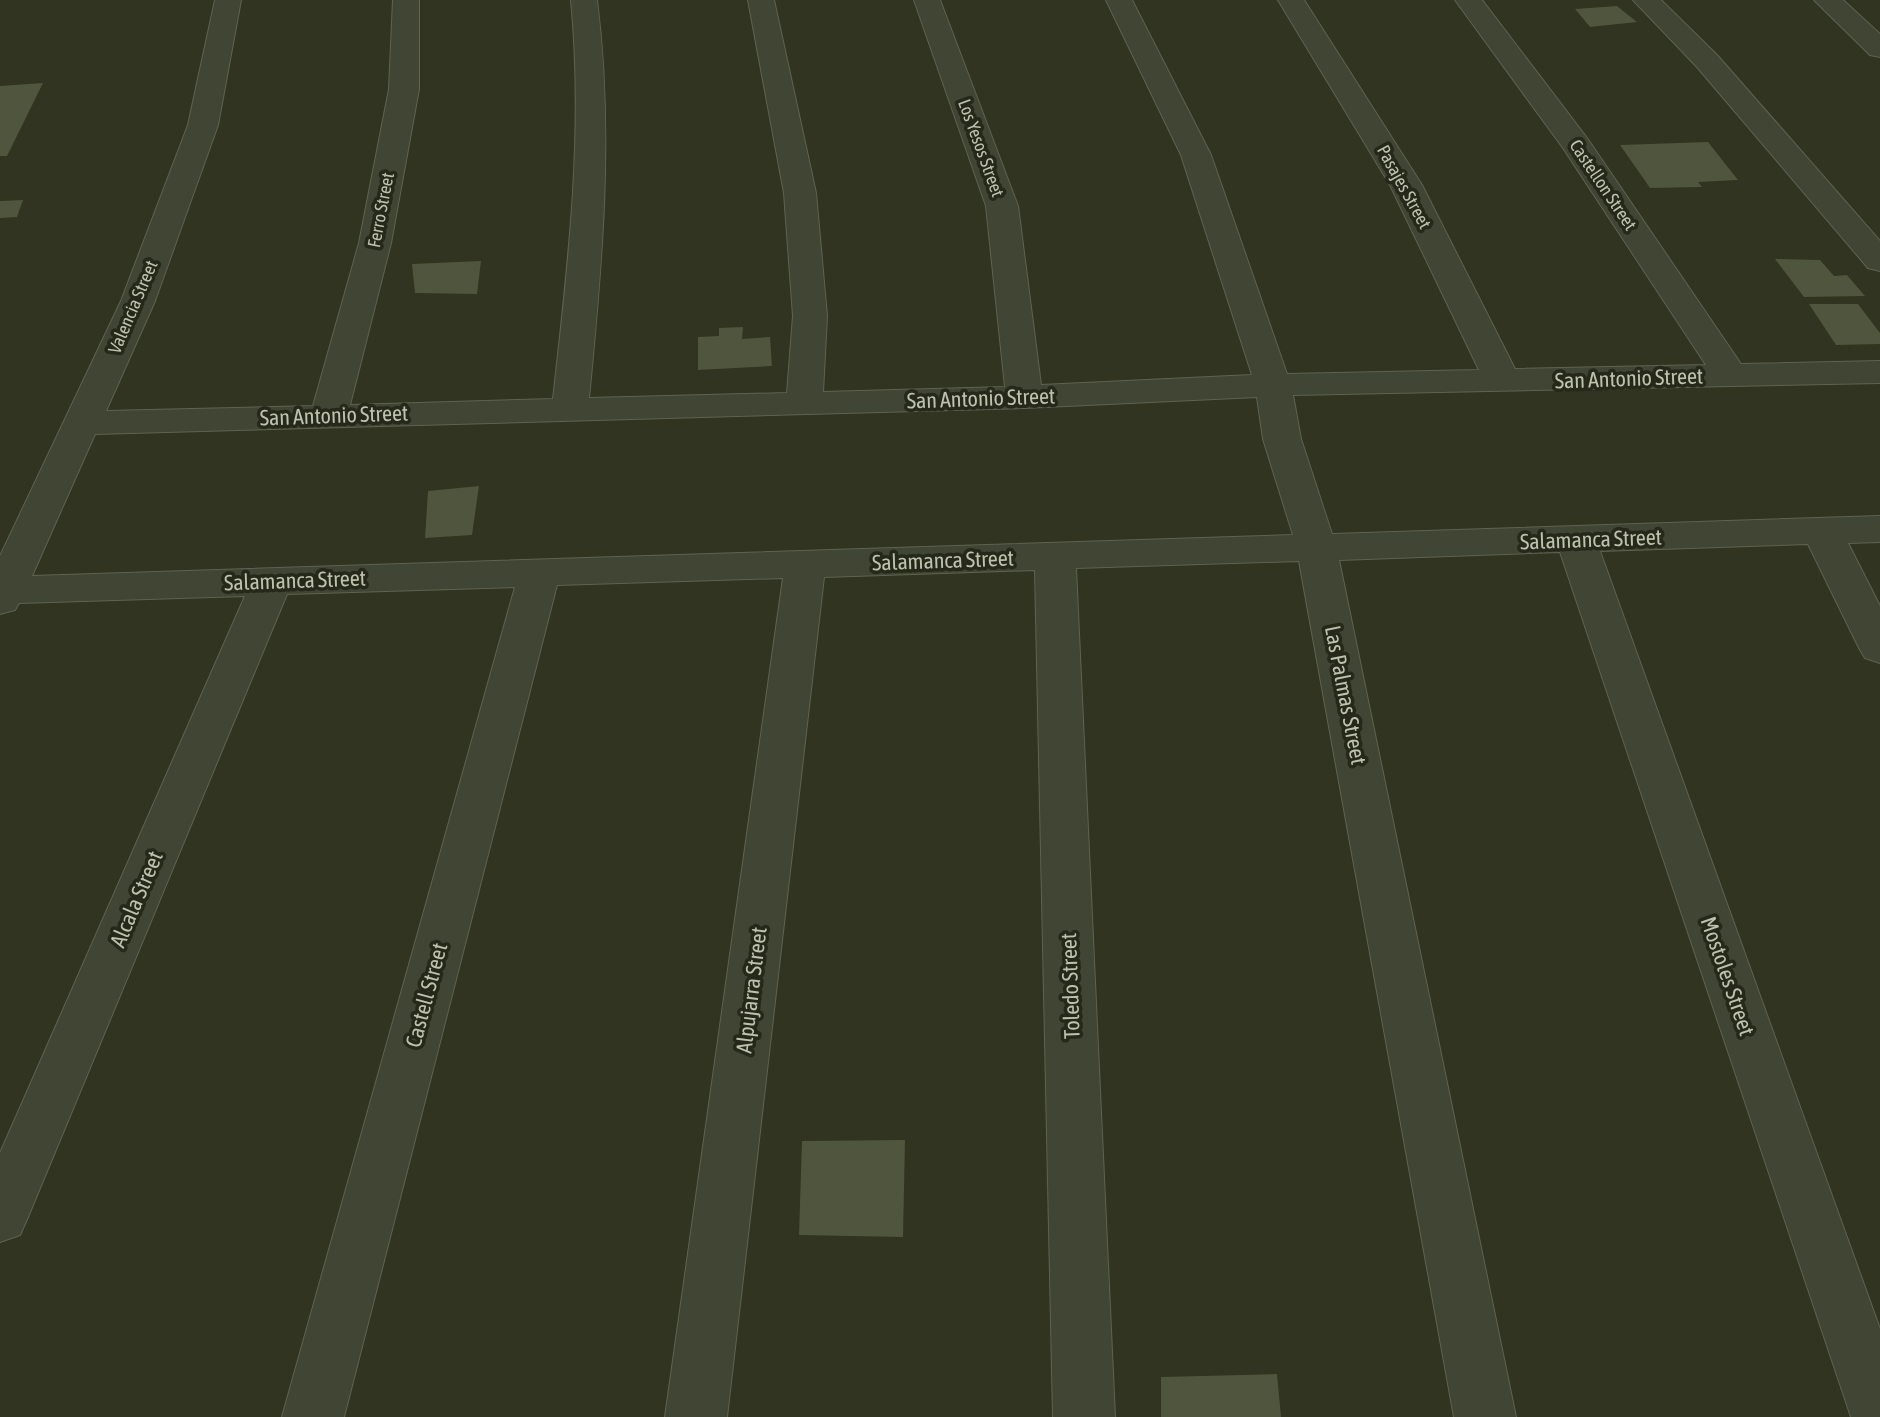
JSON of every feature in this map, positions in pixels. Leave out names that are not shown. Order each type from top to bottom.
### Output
[{"type":"street","name":"Valencia Street","points":[[3,595],[138,301],[203,125],[228,0]]},
{"type":"street","name":"Ferro Street","points":[[329,415],[375,243],[404,89],[406,0]]},
{"type":"street","points":[[570,408],[590,219],[591,62],[584,0]]},
{"type":"street","points":[[761,0],[800,193],[810,316],[804,403]]},
{"type":"street","name":"Los Yesos Street","points":[[927,0],[1002,206],[1024,397]]},
{"type":"street","name":"Las Palmas Street","points":[[1119,0],[1196,155],[1273,385],[1282,439],[1317,548],[1485,1417]]},
{"type":"street","name":"Pasajes Street","points":[[1291,0],[1406,185],[1503,382]]},
{"type":"street","name":"Castellon Street","points":[[1468,0],[1576,144],[1731,376]]},
{"type":"street","points":[[1646,0],[1707,61],[1880,261]]},
{"type":"street","points":[[1827,0],[1880,49]]},
{"type":"street","name":"San Antonio Street","points":[[83,423],[1024,397],[1273,385],[1880,372]]},
{"type":"street","name":"Salamanca Street","points":[[3,595],[272,581],[1880,529]]},
{"type":"street","points":[[1822,531],[1880,648]]},
{"type":"street","name":"Mostoles Street","points":[[1576,539],[1880,1414]]},
{"type":"street","name":"Toledo Street","points":[[1055,556],[1084,1417]]},
{"type":"street","name":"Alpujarra Street","points":[[696,1417],[805,564]]},
{"type":"street","name":"Castell Street","points":[[313,1417],[540,572]]},
{"type":"street","name":"Alcala Street","points":[[0,1217],[272,581]]},
{"type":"building","points":[[1617,6],[1637,22],[1590,27],[1575,9]]},
{"type":"building","points":[[43,83],[7,156],[0,156],[0,86]]},
{"type":"building","points":[[1708,142],[1738,180],[1698,182],[1702,187],[1650,188],[1620,145]]},
{"type":"building","points":[[23,200],[17,217],[0,218],[0,201]]},
{"type":"building","points":[[1775,259],[1820,260],[1834,276],[1847,275],[1865,296],[1804,297]]},
{"type":"building","points":[[481,261],[477,294],[415,293],[412,264]]},
{"type":"building","points":[[1809,304],[1858,304],[1880,333],[1880,344],[1836,345]]},
{"type":"building","points":[[743,327],[742,339],[770,337],[772,366],[698,370],[698,337],[719,336],[719,328]]},
{"type":"building","points":[[479,486],[472,535],[425,538],[428,491]]},
{"type":"building","points":[[905,1140],[903,1237],[799,1235],[802,1141]]},
{"type":"building","points":[[1277,1374],[1281,1417],[1161,1417],[1161,1377]]}]
